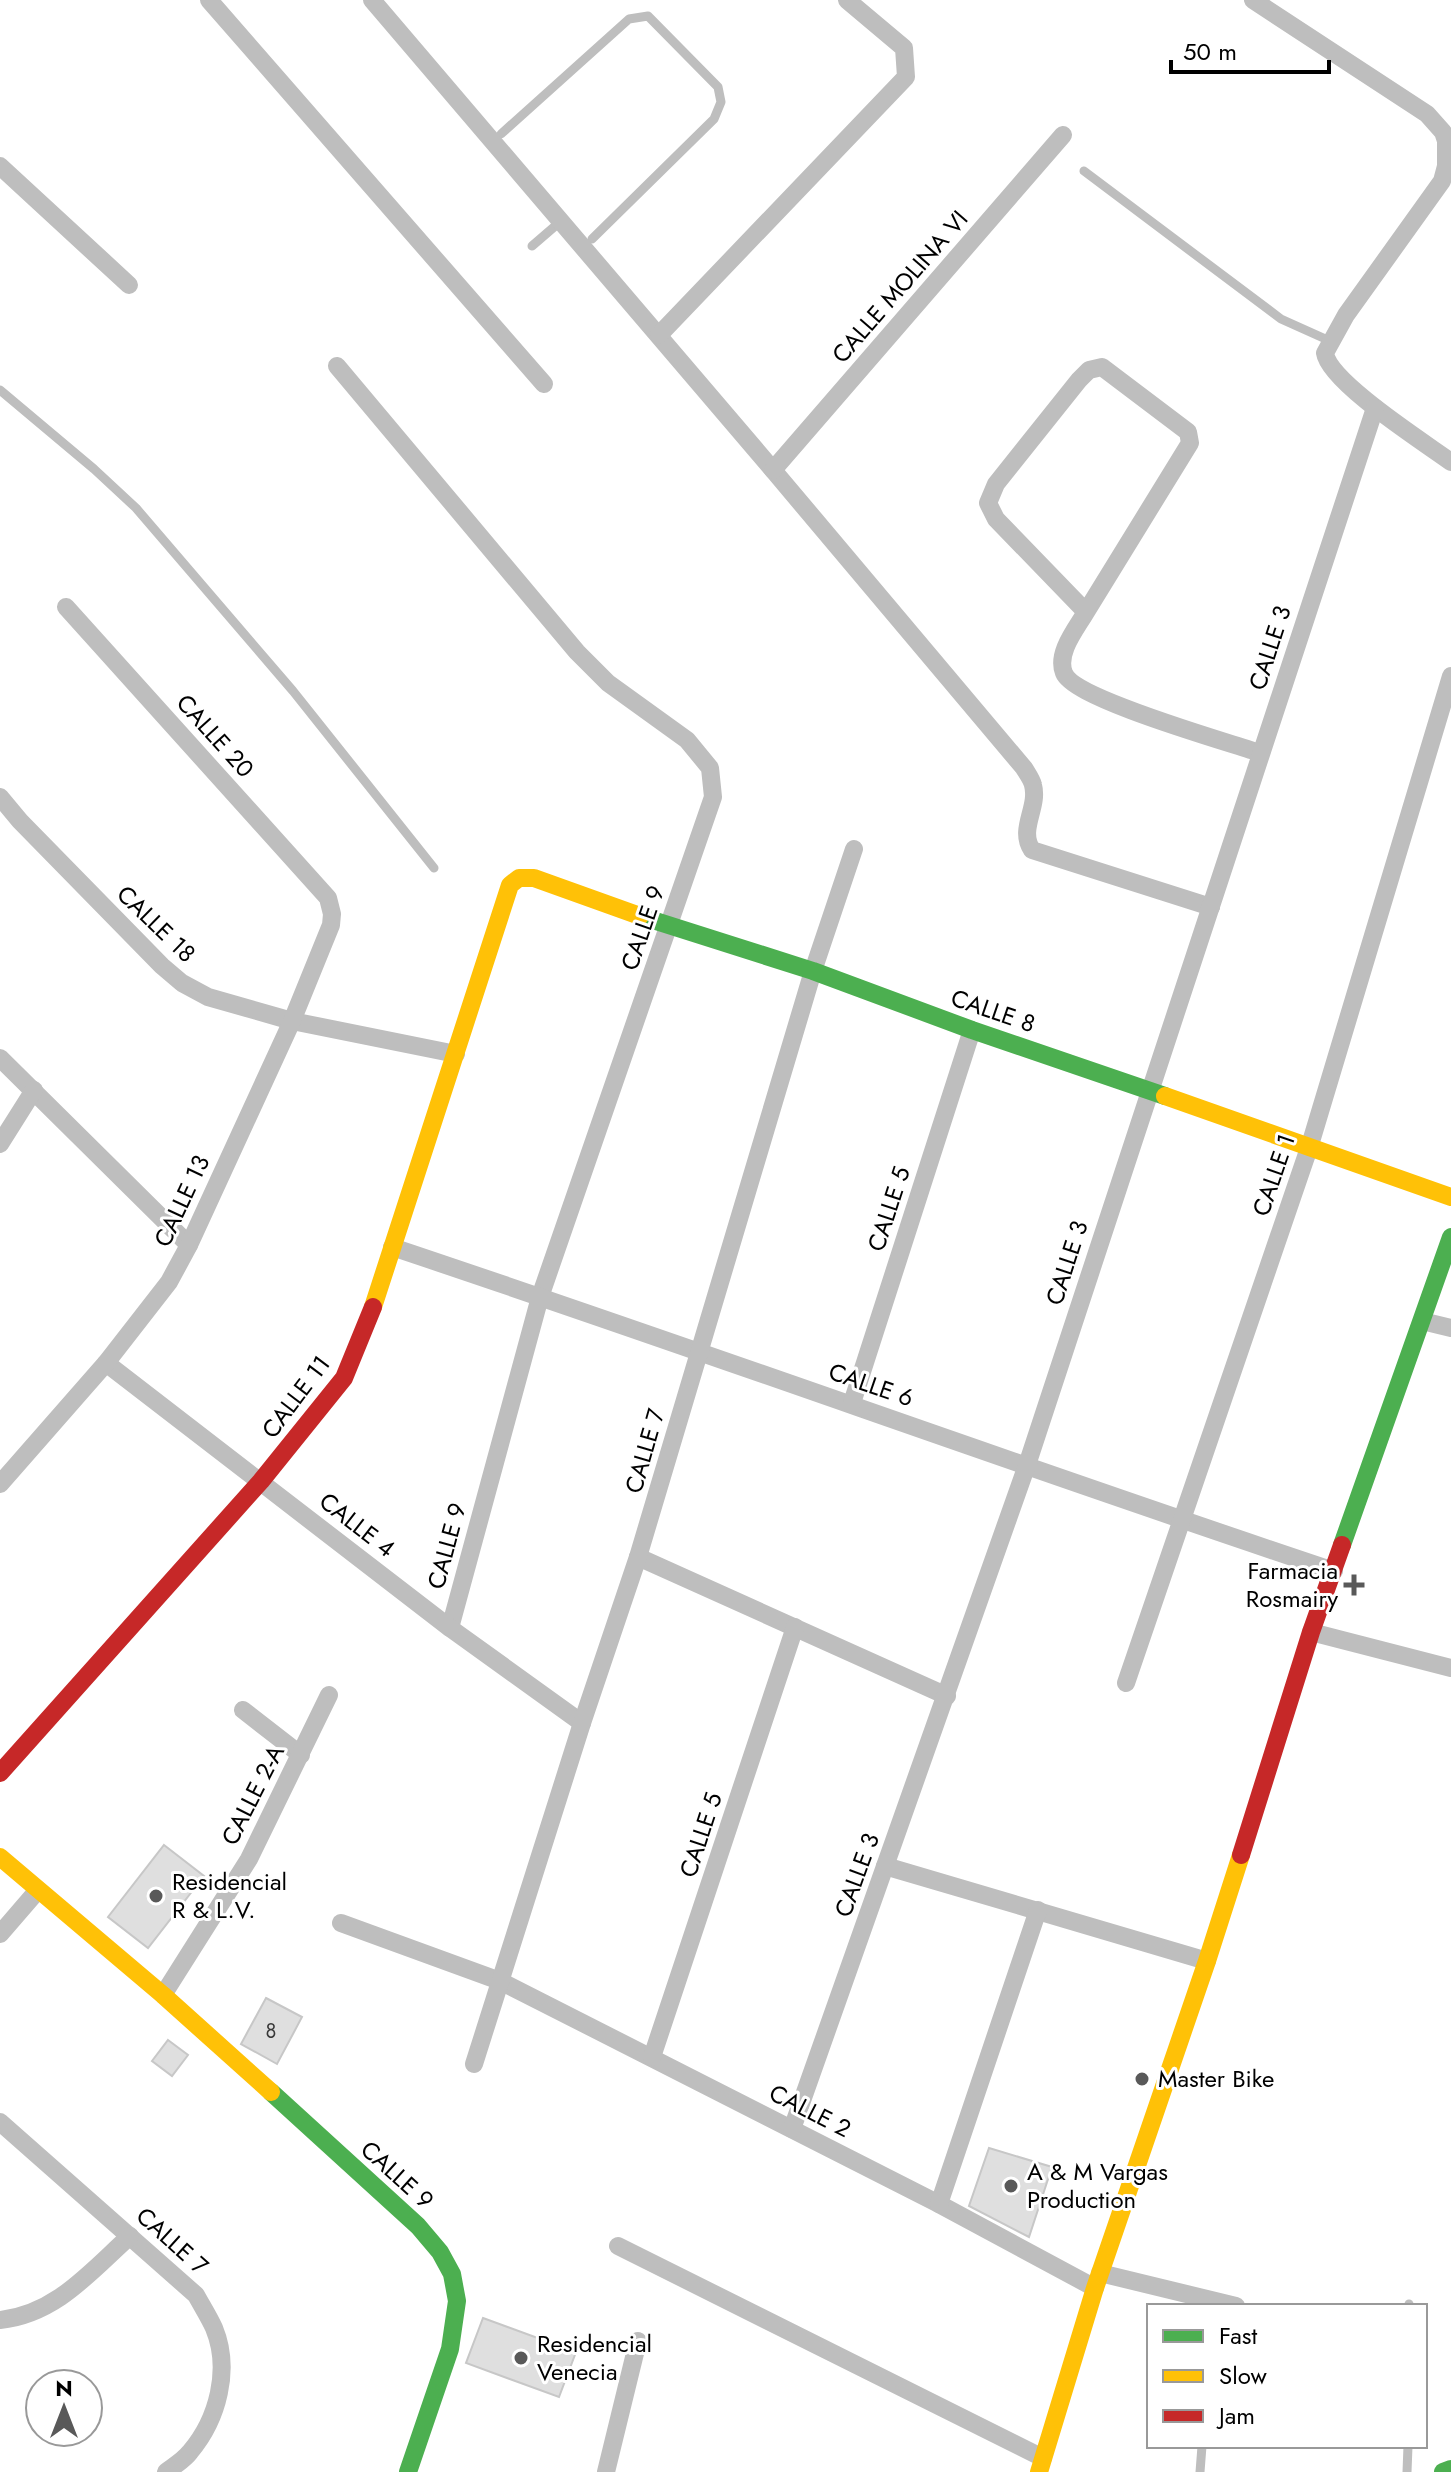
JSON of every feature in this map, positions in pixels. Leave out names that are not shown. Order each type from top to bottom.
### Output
[{"type":"street","points":[[209,0],[544,384]]},
{"type":"street","points":[[372,0],[497,137],[561,221],[587,242],[659,335],[1024,768],[1033,784],[1033,807],[1026,832],[1027,843],[1032,850],[1211,907]]},
{"type":"street","points":[[659,335],[906,77],[904,48],[847,0]]},
{"type":"street","points":[[1253,0],[1427,114],[1443,132],[1446,166],[1442,181],[1330,341],[1325,353],[1328,364],[1375,408],[1451,462]]},
{"type":"street","name":"CALLE MOLINA VI","points":[[773,470],[1063,135]]},
{"type":"street","points":[[0,166],[129,285]]},
{"type":"street","name":"CALLE 9","points":[[337,366],[577,652],[608,683],[687,740],[710,768],[713,797],[540,1297],[450,1628]]},
{"type":"street","points":[[1086,612],[996,519],[988,503],[996,484],[1079,380],[1089,370],[1102,367],[1176,423],[1190,437],[1190,443],[1086,612],[1068,640],[1062,671],[1068,681],[1111,703],[1260,753]]},
{"type":"street","name":"CALLE 3","points":[[792,2129],[1027,1465],[1375,408]]},
{"type":"street","name":"CALLE 20","points":[[66,607],[328,898]]},
{"type":"street","name":"CALLE 1","points":[[1126,1683],[1310,1145],[1451,676]]},
{"type":"street","name":"CALLE 18","points":[[0,797],[20,821],[182,983],[208,997],[292,1021],[456,1054]]},
{"type":"street","name":"CALLE 7","points":[[474,2064],[638,1557],[813,971],[854,849]]},
{"type":"street","name":"CALLE 8","points":[[518,877],[534,878],[669,927],[813,971],[972,1030],[1310,1145],[1451,1197]]},
{"type":"street","name":"CALLE 11","points":[[0,1773],[261,1481],[344,1378],[356,1353],[392,1247],[508,889],[518,877]]},
{"type":"street","name":"CALLE 13","points":[[0,1484],[106,1363],[169,1282],[292,1021],[329,934],[332,914],[328,898]]},
{"type":"street","name":"CALLE 5","points":[[852,1403],[972,1030]]},
{"type":"street","points":[[0,1058],[189,1245]]},
{"type":"street","points":[[0,1144],[34,1090]]},
{"type":"street","points":[[618,2246],[1041,2465],[1097,2281],[1207,1961],[1311,1632],[1451,1237]]},
{"type":"street","name":"CALLE 6","points":[[392,1247],[1334,1571]]},
{"type":"street","points":[[1422,1321],[1451,1328]]},
{"type":"street","name":"CALLE 4","points":[[106,1363],[450,1628],[582,1723]]},
{"type":"street","points":[[638,1557],[947,1696]]},
{"type":"street","name":"CALLE 5","points":[[652,2057],[795,1627]]},
{"type":"street","points":[[1311,1632],[1451,1668]]},
{"type":"street","name":"CALLE 2-A","points":[[163,1995],[249,1859],[329,1695]]},
{"type":"street","points":[[243,1710],[301,1755]]},
{"type":"street","name":"CALLE 9","points":[[0,1857],[163,1995],[418,2226],[449,2266],[457,2288],[457,2321],[408,2472]]},
{"type":"street","points":[[885,1866],[1207,1961]]},
{"type":"street","points":[[0,1934],[38,1890]]},
{"type":"street","points":[[939,2204],[1038,1910]]},
{"type":"street","name":"CALLE 2","points":[[341,1923],[500,1981],[1097,2281],[1225,2304]]},
{"type":"street","name":"CALLE 7","points":[[0,2122],[196,2295],[215,2329],[222,2362],[218,2402],[207,2429],[189,2454],[166,2472]]},
{"type":"street","points":[[0,2320],[19,2318],[42,2309],[65,2294],[130,2236]]},
{"type":"street","points":[[606,2472],[638,2341]]},
{"type":"street","points":[[1443,2472],[1451,2469]]},
{"type":"lane","points":[[497,137],[629,19],[648,16],[718,87],[721,102],[714,119],[587,242]]},
{"type":"lane","points":[[1084,171],[1281,319],[1330,341]]},
{"type":"lane","points":[[532,246],[561,221]]},
{"type":"lane","points":[[0,390],[136,508],[293,691],[434,868]]},
{"type":"lane","points":[[1200,2472],[1202,2448]]},
{"type":"lane","points":[[1407,2472],[1408,2448]]},
{"type":"building","name":"Residencial R & L.V.","points":[[164,1845],[204,1876],[148,1948],[108,1917]]},
{"type":"building","points":[[266,1998],[302,2017],[277,2064],[241,2044]]},
{"type":"building","points":[[168,2040],[188,2055],[172,2076],[152,2061]]},
{"type":"building","name":"A & M Vargas Production","points":[[989,2148],[1052,2167],[1029,2237],[969,2206]]},
{"type":"building","name":"Residencial Venecia","points":[[483,2318],[576,2352],[559,2397],[466,2363]]},
{"type":"traffic: fast","points":[[640,916],[813,971],[1165,1096]]},
{"type":"traffic: fast","points":[[1342,1545],[1451,1237]]},
{"type":"traffic: fast","points":[[271,2092],[418,2226],[440,2252],[452,2274],[457,2301],[450,2349],[408,2472]]},
{"type":"traffic: fast","points":[[1443,2472],[1451,2469]]},
{"type":"traffic: slow","points":[[373,1307],[510,885],[519,878],[534,878],[640,916]]},
{"type":"traffic: slow","points":[[1165,1096],[1451,1197]]},
{"type":"traffic: slow","points":[[1039,2472],[1095,2288],[1241,1855]]},
{"type":"traffic: slow","points":[[0,1857],[163,1995],[271,2092]]},
{"type":"traffic: jam","points":[[0,1773],[261,1481],[344,1378],[373,1307]]},
{"type":"traffic: jam","points":[[1241,1855],[1311,1632],[1342,1545]]},
{"type":"place","name":"Farmacia Rosmairy","points":[[1354,1585]]},
{"type":"place","name":"Residencial R & L.V.","points":[[156,1896]]},
{"type":"place","name":"Master Bike","points":[[1142,2079]]},
{"type":"place","name":"A & M Vargas Production","points":[[1011,2186]]},
{"type":"place","name":"Residencial Venecia","points":[[521,2358]]}]
